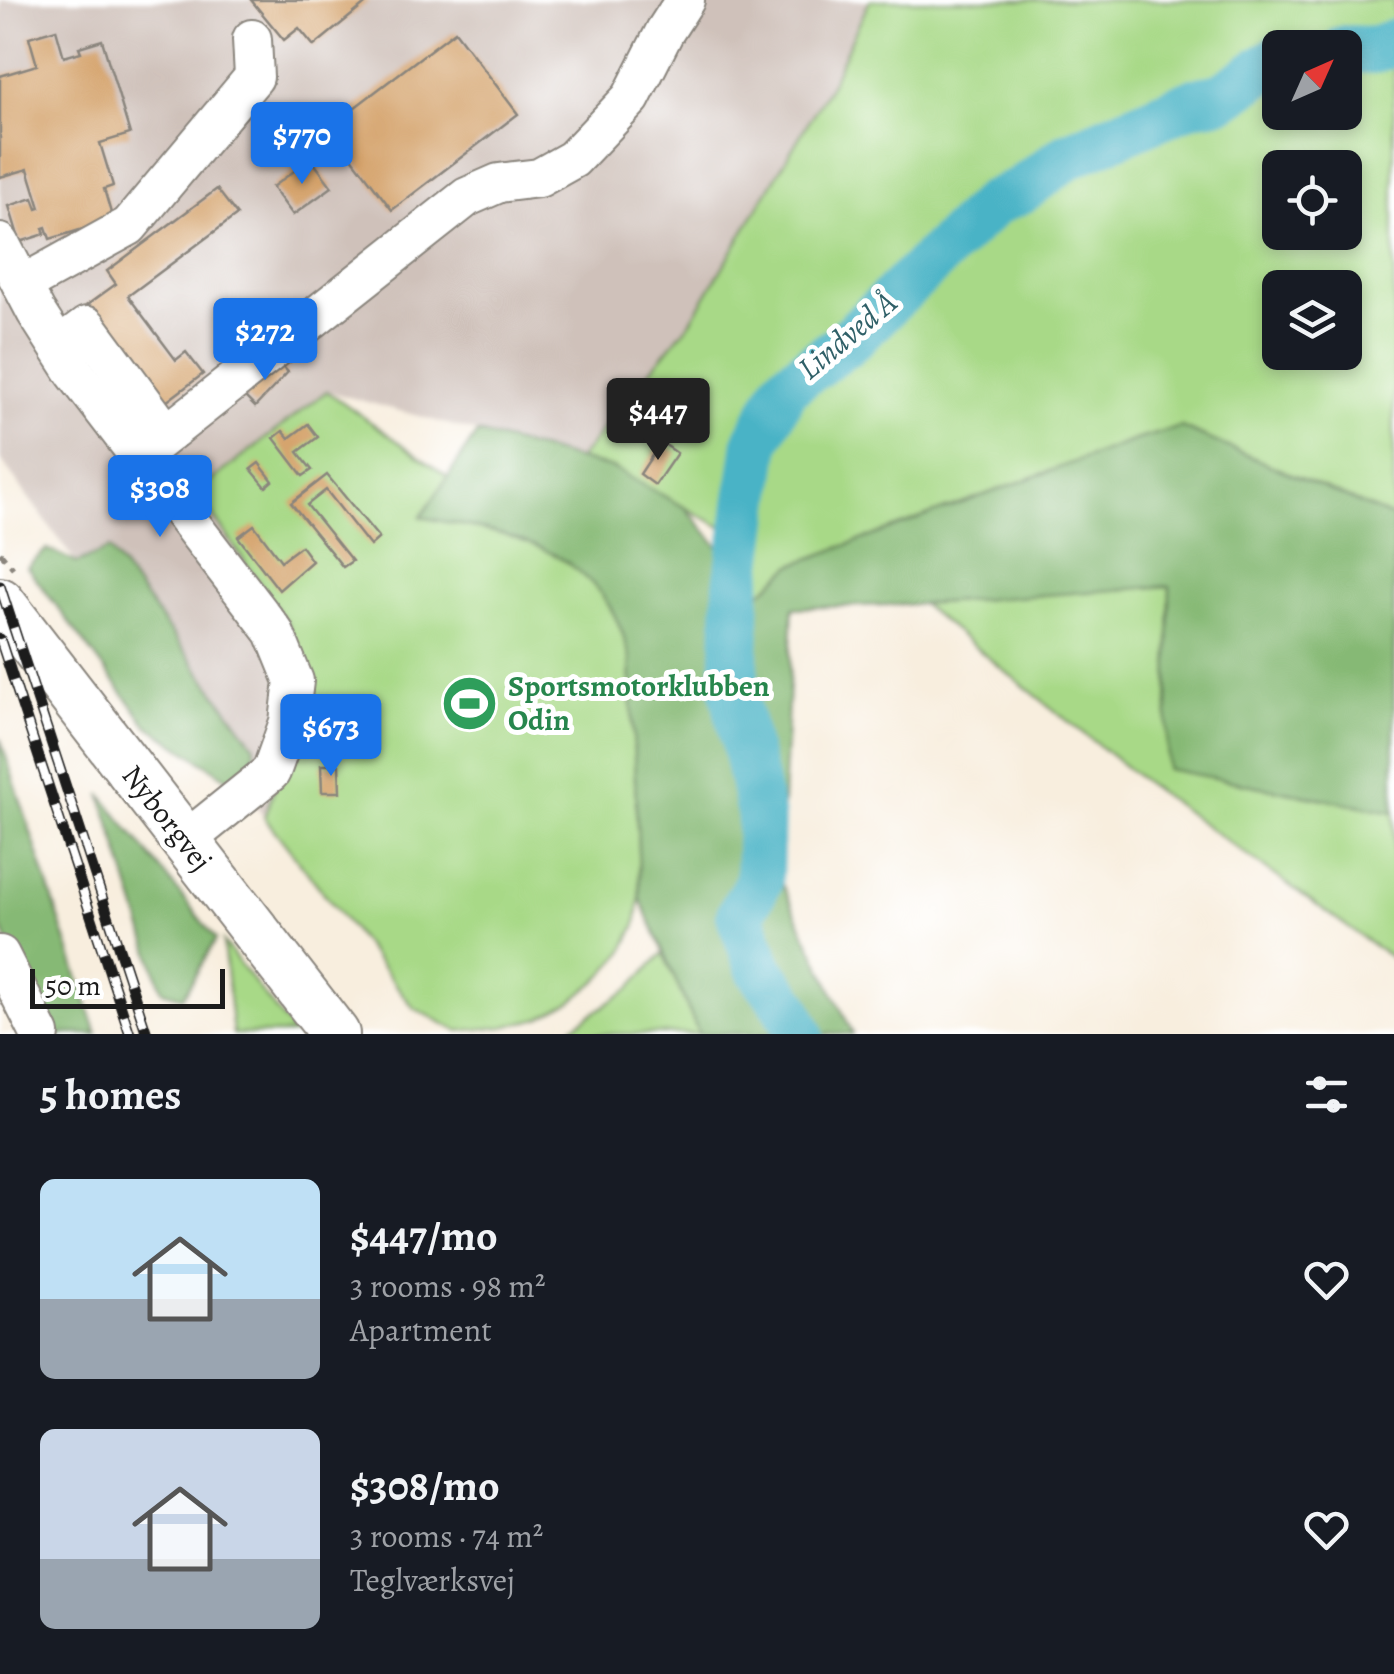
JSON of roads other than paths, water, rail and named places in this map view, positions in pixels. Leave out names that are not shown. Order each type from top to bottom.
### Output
[{"type":"main road","name":"Nyborgvej","points":[[0,602],[334,1034]]},
{"type":"street","points":[[152,444],[466,197],[499,183],[539,178],[573,159],[631,98],[664,31],[685,0]]},
{"type":"street","points":[[22,285],[128,226],[254,77],[252,39]]},
{"type":"street","points":[[0,243],[58,347],[152,444],[274,632],[294,681],[290,722],[270,772],[185,841]]},
{"type":"street","points":[[0,954],[40,1034]]},
{"type":"waterway","name":"Lindved Å","points":[[1362,50],[1394,43]]},
{"type":"waterway","name":"Lindved Å","points":[[800,1034],[786,1005],[760,970],[740,915],[759,881],[761,817],[734,693],[737,585],[757,441],[786,386],[845,344],[993,203],[1021,190],[1069,155],[1193,102],[1222,97],[1262,70]]},
{"type":"railway","points":[[0,586],[147,1034]]},
{"type":"railway","points":[[0,639],[130,1034]]},
{"type":"place","name":"Sportsmotorklubben Odin","points":[[469,703]]}]
